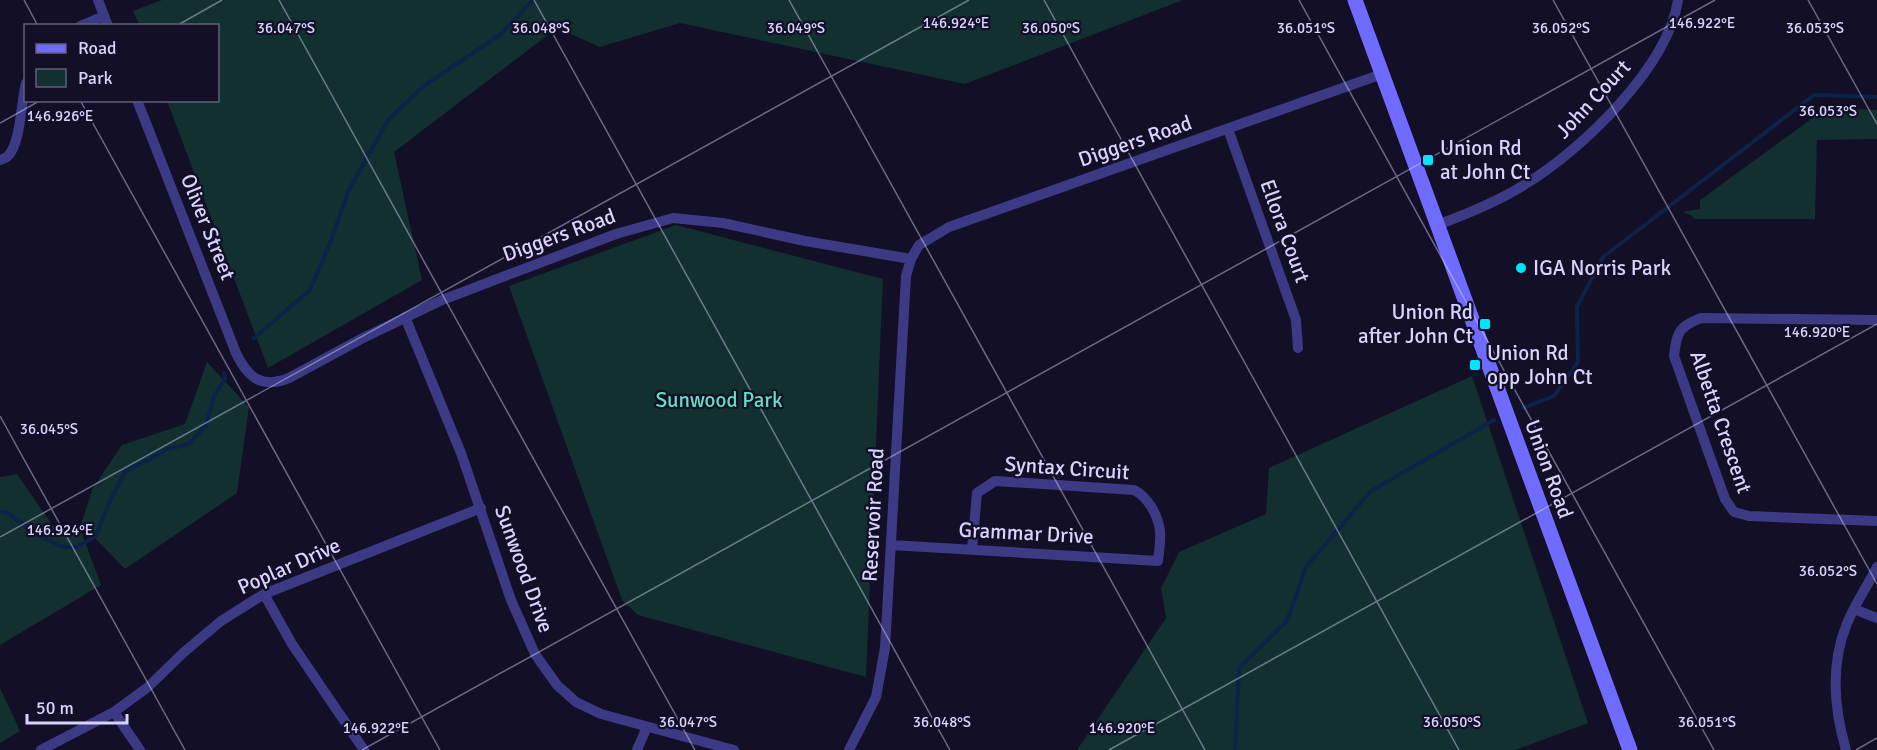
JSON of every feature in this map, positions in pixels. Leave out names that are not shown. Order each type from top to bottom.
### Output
[{"type":"main road","name":"Union Road","points":[[1355,0],[1630,750]]},
{"type":"street","points":[[90,24],[106,21],[98,0]]},
{"type":"street","name":"John Court","points":[[1437,225],[1478,210],[1524,186],[1564,158],[1602,122],[1636,84],[1657,55],[1676,15],[1678,0]]},
{"type":"street","name":"Diggers Road","points":[[906,276],[911,259],[919,245],[949,227],[1382,74]]},
{"type":"street","points":[[0,160],[8,156],[16,143],[24,91]]},
{"type":"street","name":"Oliver Street","points":[[138,102],[243,368]]},
{"type":"street","name":"Ellora Court","points":[[1228,129],[1296,320],[1298,348]]},
{"type":"street","name":"Diggers Road","points":[[243,368],[266,383],[276,383],[405,317],[470,288],[616,234],[673,218],[723,223],[805,241],[911,259]]},
{"type":"street","name":"Reservoir Road","points":[[849,750],[876,697],[885,648],[906,276]]},
{"type":"street","name":"Sunwood Drive","points":[[405,317],[461,453],[511,600],[535,654],[556,685],[576,702],[601,714],[734,750]]},
{"type":"street","name":"Albetta Crescent","points":[[1877,320],[1701,318],[1685,324],[1676,339],[1674,356],[1725,499],[1734,512],[1749,516],[1877,521]]},
{"type":"street","name":"Syntax Circuit","points":[[972,549],[977,493],[995,482],[1134,490],[1144,495],[1160,529],[1158,561]]},
{"type":"street","name":"Poplar Drive","points":[[41,750],[114,712],[148,687],[221,621],[264,594],[481,508]]},
{"type":"street","name":"Grammar Drive","points":[[891,544],[1158,561]]},
{"type":"street","points":[[1846,750],[1839,728],[1834,698],[1839,648],[1854,609],[1877,567]]},
{"type":"street","points":[[264,594],[292,644],[364,750]]},
{"type":"street","points":[[1854,609],[1877,618]]},
{"type":"street","points":[[114,712],[140,750]]},
{"type":"street","points":[[637,750],[647,727]]},
{"type":"green space","points":[[162,0],[1183,0],[965,84],[680,23],[600,47],[557,28],[394,152],[422,280],[268,368],[167,102],[219,102],[219,24],[139,24],[133,11]]},
{"type":"green space","points":[[1831,108],[1877,110],[1877,139],[1817,140],[1815,219],[1694,219],[1691,215],[1682,212],[1700,209],[1700,200],[1814,117]]},
{"type":"green space","name":"Sunwood Park","points":[[676,225],[883,279],[866,677],[638,615],[622,600],[509,286]]},
{"type":"green space","points":[[207,362],[249,407],[237,493],[125,569],[81,524],[93,488],[122,445],[185,424]]},
{"type":"green space","points":[[1472,376],[1588,723],[1515,750],[1077,750],[1166,618],[1161,588],[1179,552],[1266,514],[1269,468]]},
{"type":"green space","points":[[17,474],[53,526],[81,531],[101,585],[0,645],[0,477]]},
{"type":"green space","points":[[0,688],[20,731],[0,743]]},
{"type":"waterway","points":[[254,338],[310,290],[348,192],[388,120],[424,86],[501,34],[533,0]]},
{"type":"waterway","points":[[1523,408],[1554,396],[1578,362],[1577,307],[1603,257],[1814,95],[1877,97]]},
{"type":"waterway","points":[[0,512],[6,512],[42,537],[63,547],[77,547],[96,536],[108,505],[125,472],[168,449],[189,444],[206,425],[214,396],[225,379],[224,373]]},
{"type":"waterway","points":[[1235,750],[1239,668],[1287,621],[1306,567],[1371,491],[1494,420]]},
{"type":"place","name":"Union Rd at John Ct","points":[[1428,160]]},
{"type":"place","name":"IGA Norris Park","points":[[1521,268]]},
{"type":"place","name":"Union Rd after John Ct","points":[[1485,324]]},
{"type":"place","name":"Union Rd opp John Ct","points":[[1475,365]]}]
